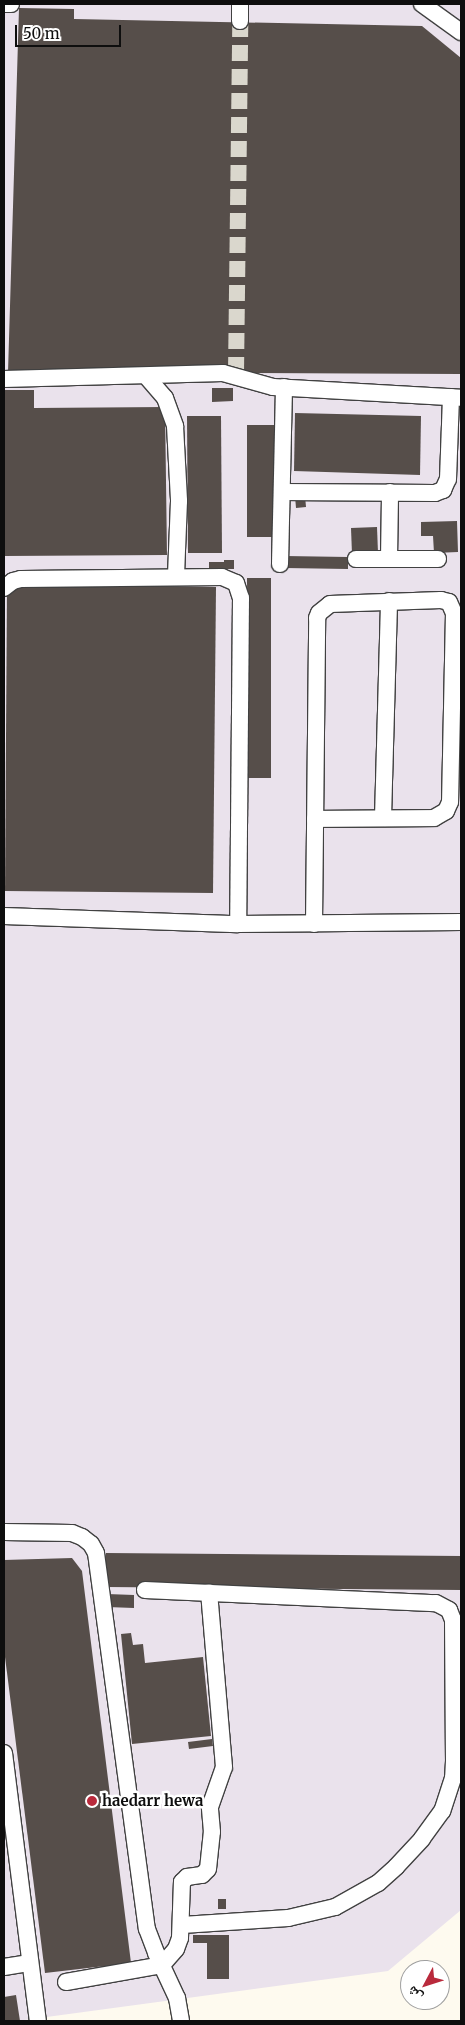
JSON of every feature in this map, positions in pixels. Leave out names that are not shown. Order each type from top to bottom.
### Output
[{"type":"street","points":[[4,4],[11,4]]},
{"type":"street","points":[[240,4],[240,21]]},
{"type":"street","points":[[422,4],[461,32]]},
{"type":"street","points":[[4,379],[223,373],[239,375],[264,385],[456,397],[448,479],[445,487],[435,493],[282,492]]},
{"type":"street","points":[[146,376],[165,398],[175,426],[179,502],[176,577]]},
{"type":"street","points":[[280,564],[284,387]]},
{"type":"street","points":[[389,559],[390,492]]},
{"type":"street","points":[[356,559],[438,559]]},
{"type":"street","points":[[4,588],[13,580],[21,578],[222,576],[236,583],[240,590],[238,924]]},
{"type":"street","points":[[314,924],[315,819],[317,618],[322,609],[330,604],[445,600],[454,609],[450,802],[446,811],[438,817],[315,819]]},
{"type":"street","points":[[383,818],[389,602]]},
{"type":"street","points":[[4,916],[238,924],[461,922]]},
{"type":"street","points":[[4,1532],[72,1533],[82,1537],[91,1544],[96,1553],[148,1929],[177,1998],[181,2021]]},
{"type":"street","points":[[145,1590],[436,1603],[446,1606],[453,1620],[454,1761],[448,1795],[433,1826],[396,1867],[357,1896],[312,1914],[288,1918],[182,1926]]},
{"type":"street","points":[[66,1982],[162,1965],[176,1949],[182,1926],[180,1886],[187,1877],[202,1875],[208,1869],[212,1832],[210,1807],[224,1768],[209,1593]]},
{"type":"street","points":[[4,1753],[38,2021]]},
{"type":"street","points":[[4,1967],[30,1963]]},
{"type":"shaded area","points":[[4,4],[461,4],[461,1910],[388,1971],[17,2021],[4,2021]]},
{"type":"building","points":[[19,8],[74,9],[74,19],[422,26],[461,58],[460,374],[8,372]]},
{"type":"building","points":[[212,388],[233,388],[233,401],[212,402]]},
{"type":"building","points":[[4,390],[34,390],[34,408],[165,407],[167,555],[4,556]]},
{"type":"building","points":[[295,413],[421,416],[420,475],[294,471]]},
{"type":"building","points":[[187,416],[221,416],[222,553],[188,553]]},
{"type":"building","points":[[247,425],[277,425],[277,537],[247,537]]},
{"type":"building","points":[[295,496],[305,496],[306,507],[296,508]]},
{"type":"building","points":[[457,521],[458,552],[434,553],[433,536],[421,536],[421,522]]},
{"type":"building","points":[[377,527],[378,553],[352,554],[351,528]]},
{"type":"building","points":[[285,556],[348,557],[348,569],[285,568]]},
{"type":"building","points":[[224,560],[234,560],[234,569],[209,569],[209,562],[224,562]]},
{"type":"building","points":[[247,578],[271,578],[271,778],[248,778]]},
{"type":"building","points":[[7,585],[216,587],[213,893],[5,891]]},
{"type":"building","points":[[106,1553],[461,1556],[461,1590],[106,1587]]},
{"type":"building","points":[[72,1558],[82,1571],[131,1963],[45,1973],[4,1649],[4,1560]]},
{"type":"building","points":[[107,1594],[134,1595],[134,1608],[107,1607]]},
{"type":"building","points":[[131,1633],[133,1645],[143,1644],[145,1663],[203,1657],[211,1736],[132,1744],[121,1634]]},
{"type":"building","points":[[212,1739],[213,1746],[189,1749],[188,1742]]},
{"type":"building","points":[[218,1899],[226,1899],[226,1909],[218,1909]]},
{"type":"building","points":[[193,1935],[229,1935],[229,1979],[207,1979],[207,1943],[193,1943]]},
{"type":"building","points":[[16,1995],[20,2021],[4,2021],[4,1997]]},
{"type":"tunnel","points":[[236,373],[240,21]]},
{"type":"place","name":"haedarr hewa","points":[[92,1801]]}]
